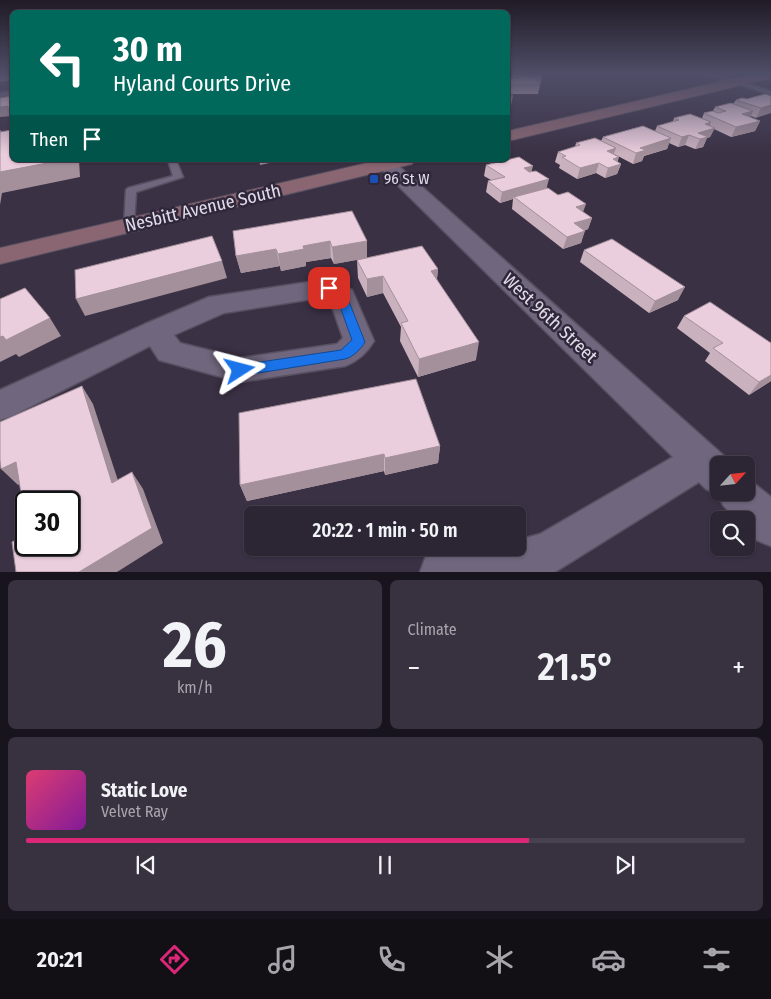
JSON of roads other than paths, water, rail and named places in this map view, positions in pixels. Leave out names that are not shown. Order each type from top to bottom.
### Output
[{"type":"street","points":[[510,136],[657,101]]},
{"type":"street","name":"Nesbitt Avenue South","points":[[0,256],[390,162]]},
{"type":"street","name":"West 96th Street","points":[[390,162],[710,467]]},
{"type":"street","points":[[0,406],[156,331],[219,304],[329,288],[342,296],[359,342],[345,354],[240,370],[170,352],[156,331]]},
{"type":"street","points":[[442,572],[457,568],[503,566],[548,553],[710,469]]},
{"type":"street","points":[[747,501],[771,524]]},
{"type":"lane","points":[[129,226],[131,190],[178,177],[173,162]]},
{"type":"place","name":"96 St W","points":[[374,179]]}]
